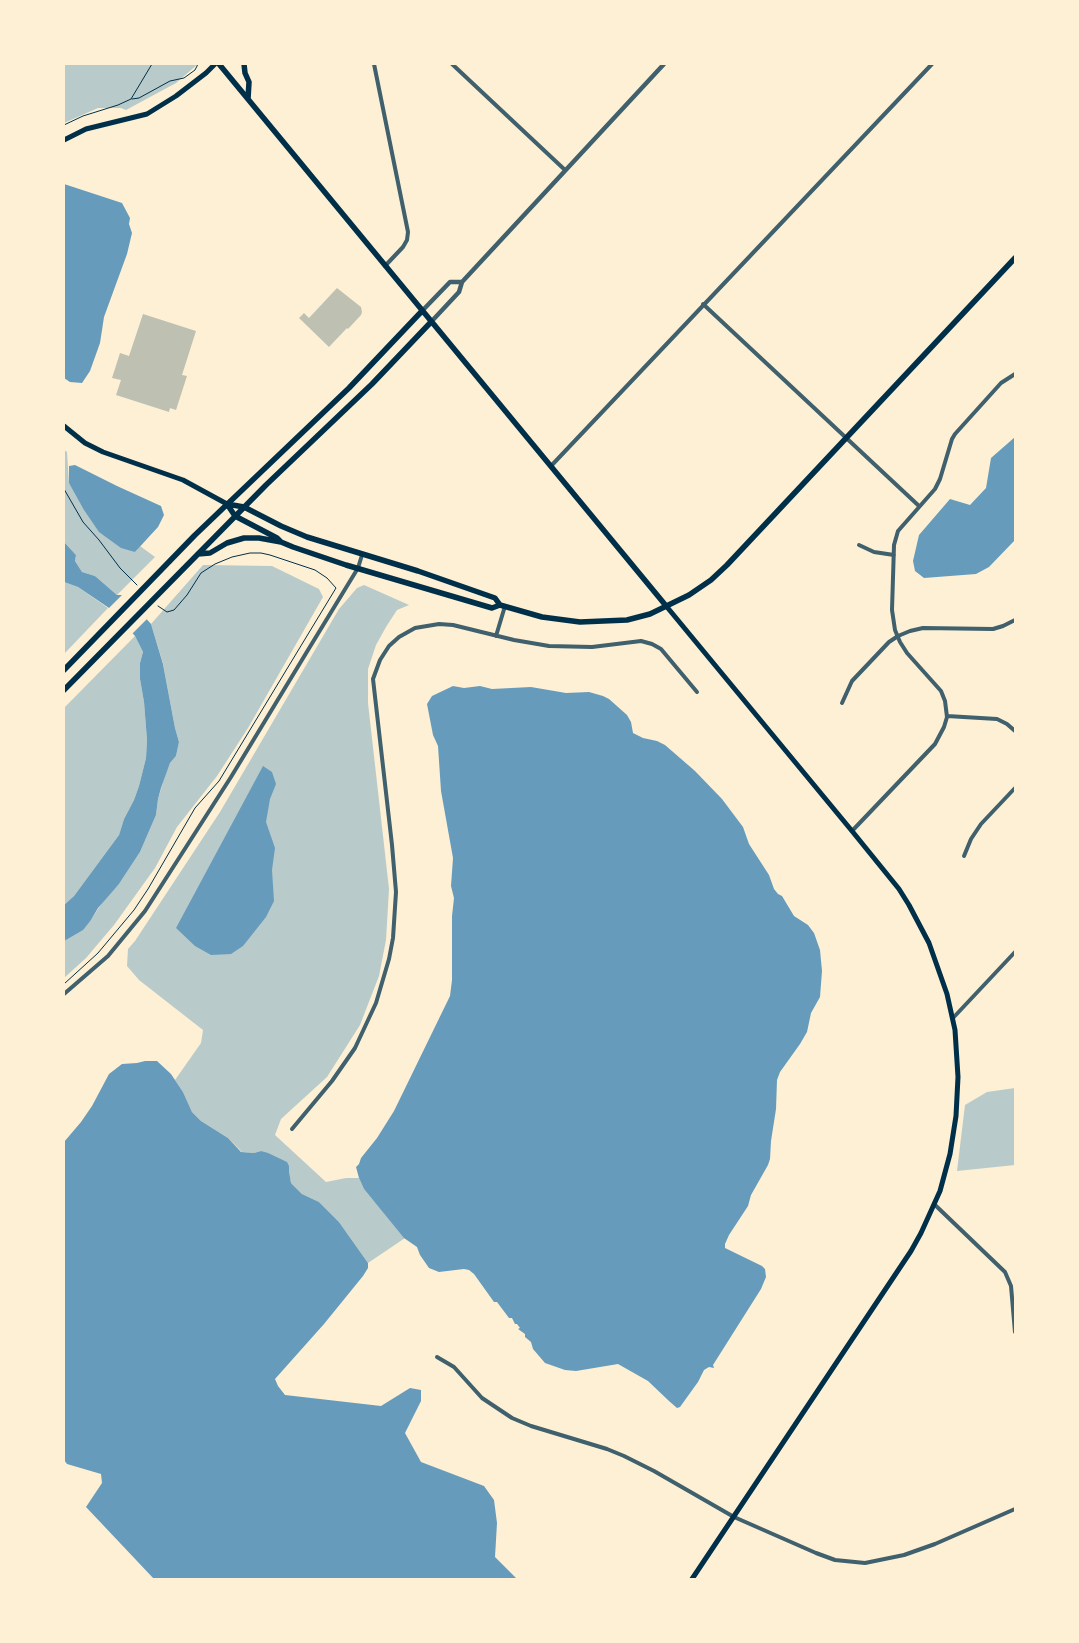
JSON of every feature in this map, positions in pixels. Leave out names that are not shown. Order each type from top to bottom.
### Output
[{"type":"main road","points":[[64,140],[86,129],[152,112],[189,87],[217,64],[852,831],[899,889],[919,920],[929,942],[942,977],[953,1018],[958,1062],[956,1116],[948,1161],[934,1204],[911,1251],[692,1579]]},
{"type":"main road","points":[[244,64],[249,82],[248,100]]},
{"type":"main road","points":[[198,554],[210,553],[227,543],[244,538],[259,538],[281,542],[358,568],[492,608],[503,606],[542,617],[580,622],[632,619],[650,614],[696,591],[718,574],[1015,258]]},
{"type":"main road","points":[[64,670],[228,504],[349,388],[422,311]]},
{"type":"main road","points":[[64,690],[244,507],[354,402],[431,322]]},
{"type":"main road","points":[[64,426],[86,443],[103,452],[182,480],[228,504],[244,507],[302,535],[418,571],[495,598],[503,606]]},
{"type":"main road","points":[[228,504],[235,516],[277,538],[281,542]]},
{"type":"street","points":[[374,64],[408,232],[407,240],[403,247],[385,266]]},
{"type":"street","points":[[452,64],[565,170]]},
{"type":"street","points":[[431,322],[459,292],[462,282],[664,64]]},
{"type":"street","points":[[551,466],[932,64]]},
{"type":"street","points":[[422,311],[450,282],[462,282]]},
{"type":"street","points":[[703,304],[919,506]]},
{"type":"street","points":[[852,831],[935,744],[944,727],[947,716],[945,701],[940,691],[907,653],[898,636],[892,610],[895,541],[898,531],[930,496],[938,483],[955,434],[1001,383],[1015,374]]},
{"type":"street","points":[[859,545],[874,552],[894,555]]},
{"type":"street","points":[[64,994],[113,950],[145,911],[231,777],[358,568],[362,554]]},
{"type":"street","points":[[496,636],[503,606]]},
{"type":"street","points":[[842,703],[852,681],[889,642],[898,636],[923,628],[989,629],[1003,626],[1015,620]]},
{"type":"street","points":[[292,1128],[332,1081],[355,1048],[376,1003],[385,977],[393,938],[396,892],[373,679],[380,660],[394,642],[406,633],[422,626],[446,624],[521,642],[564,647],[592,647],[638,641],[648,642],[664,652],[698,692]]},
{"type":"street","points":[[947,716],[990,718],[1004,722],[1015,731]]},
{"type":"street","points":[[964,856],[971,839],[981,824],[1015,788]]},
{"type":"street","points":[[953,1018],[1015,952]]},
{"type":"street","points":[[934,1204],[1005,1272],[1011,1286],[1015,1332]]},
{"type":"street","points":[[437,1357],[454,1367],[482,1398],[508,1417],[624,1456],[654,1470],[734,1516],[821,1555],[845,1562],[859,1563],[884,1560],[911,1553],[1015,1509]]},
{"type":"path","points":[[131,99],[152,64]]},
{"type":"path","points":[[64,125],[83,116],[139,98],[170,81],[184,78],[195,70],[198,64]]},
{"type":"path","points":[[64,984],[98,953],[134,910],[195,808],[219,781],[336,588]]},
{"type":"shaded area","points":[[67,64],[198,64],[176,83],[126,110],[121,108],[98,108],[64,123],[64,66]]},
{"type":"shaded area","points":[[64,450],[67,452],[69,483],[135,552],[140,546],[155,557],[117,595],[95,576],[82,572],[75,561],[76,555],[64,542]]},
{"type":"shaded area","points":[[203,565],[272,566],[319,589],[323,597],[248,728],[217,776],[177,827],[155,868],[114,925],[86,958],[64,978],[64,941],[91,920],[105,898],[119,884],[140,852],[156,815],[158,799],[165,776],[170,763],[176,756],[179,742],[163,663],[151,624]]},
{"type":"shaded area","points":[[64,582],[78,587],[108,608],[64,654]]},
{"type":"shaded area","points":[[364,585],[409,605],[397,610],[386,627],[376,645],[368,669],[368,703],[389,889],[386,940],[379,976],[360,1025],[327,1077],[281,1119],[275,1135],[326,1182],[346,1178],[359,1178],[364,1189],[405,1238],[368,1263],[339,1222],[319,1202],[302,1194],[291,1183],[289,1166],[261,1151],[254,1153],[242,1152],[228,1138],[201,1121],[192,1112],[175,1080],[201,1043],[203,1030],[139,980],[127,966],[128,949],[220,812],[339,609],[357,588]]},
{"type":"shaded area","points":[[135,636],[143,652],[140,663],[140,679],[147,740],[146,758],[139,786],[119,835],[74,896],[64,905],[64,708]]},
{"type":"shaded area","points":[[1015,1088],[1015,1165],[957,1171],[965,1105],[987,1092]]},
{"type":"water","points":[[64,184],[122,203],[130,218],[129,224],[132,233],[127,254],[104,317],[100,343],[90,371],[82,383],[70,382],[64,378]]},
{"type":"water","points":[[1015,437],[1015,540],[989,567],[976,574],[924,578],[915,571],[913,561],[919,535],[950,499],[970,505],[986,488],[991,458]]},
{"type":"water","points":[[75,465],[161,506],[164,515],[158,527],[135,552],[121,548],[99,532],[69,483],[69,466]]},
{"type":"water","points":[[64,542],[76,555],[75,561],[82,572],[95,576],[117,595],[125,595],[151,624],[163,664],[179,742],[176,756],[170,763],[161,788],[156,815],[140,852],[119,884],[98,908],[83,930],[64,941],[64,905],[74,896],[119,835],[139,786],[146,758],[147,740],[140,679],[140,663],[143,652],[135,636],[112,610],[78,587],[64,582]]},
{"type":"water","points":[[453,686],[464,688],[480,686],[492,689],[531,687],[566,693],[589,692],[609,699],[627,715],[631,722],[633,733],[665,745],[695,771],[722,799],[743,827],[749,844],[769,875],[774,889],[782,896],[794,916],[808,925],[814,933],[820,950],[822,971],[820,997],[811,1013],[807,1032],[780,1072],[777,1080],[776,1109],[770,1159],[751,1195],[748,1206],[725,1244],[725,1248],[762,1266],[765,1269],[766,1277],[761,1289],[713,1365],[714,1368],[709,1367],[704,1370],[698,1382],[680,1407],[677,1408],[648,1381],[618,1364],[576,1371],[565,1370],[545,1363],[533,1349],[531,1342],[525,1337],[525,1334],[518,1329],[520,1328],[517,1324],[515,1324],[512,1318],[509,1318],[497,1302],[494,1302],[474,1274],[464,1269],[439,1272],[429,1268],[417,1247],[404,1238],[364,1189],[359,1178],[356,1167],[394,1111],[450,996],[454,898],[451,886],[453,858],[441,791],[438,746],[433,735],[427,704],[432,696]]},
{"type":"water","points":[[263,766],[272,772],[276,784],[270,799],[266,822],[275,848],[272,870],[274,901],[266,917],[243,946],[231,954],[211,955],[195,946],[176,928]]},
{"type":"water","points":[[157,1061],[171,1074],[183,1092],[192,1112],[201,1121],[228,1138],[241,1152],[254,1153],[261,1151],[287,1162],[291,1183],[302,1194],[319,1202],[339,1222],[368,1263],[368,1268],[363,1276],[324,1324],[275,1379],[278,1386],[285,1395],[381,1406],[410,1388],[421,1390],[421,1401],[405,1433],[421,1462],[484,1486],[494,1500],[497,1523],[495,1557],[517,1579],[154,1579],[86,1507],[102,1483],[101,1474],[67,1464],[64,1460],[64,1142],[92,1106],[109,1074],[122,1064]]},
{"type":"pier","points":[[124,593],[127,593],[148,618],[131,635],[111,612],[107,610]]},
{"type":"building","points":[[337,288],[361,307],[362,312],[329,347],[299,318],[304,313],[309,318]]},
{"type":"building","points":[[143,314],[196,331],[182,375],[187,376],[176,410],[170,408],[169,412],[116,395],[121,380],[112,378],[120,353],[129,356]]}]
